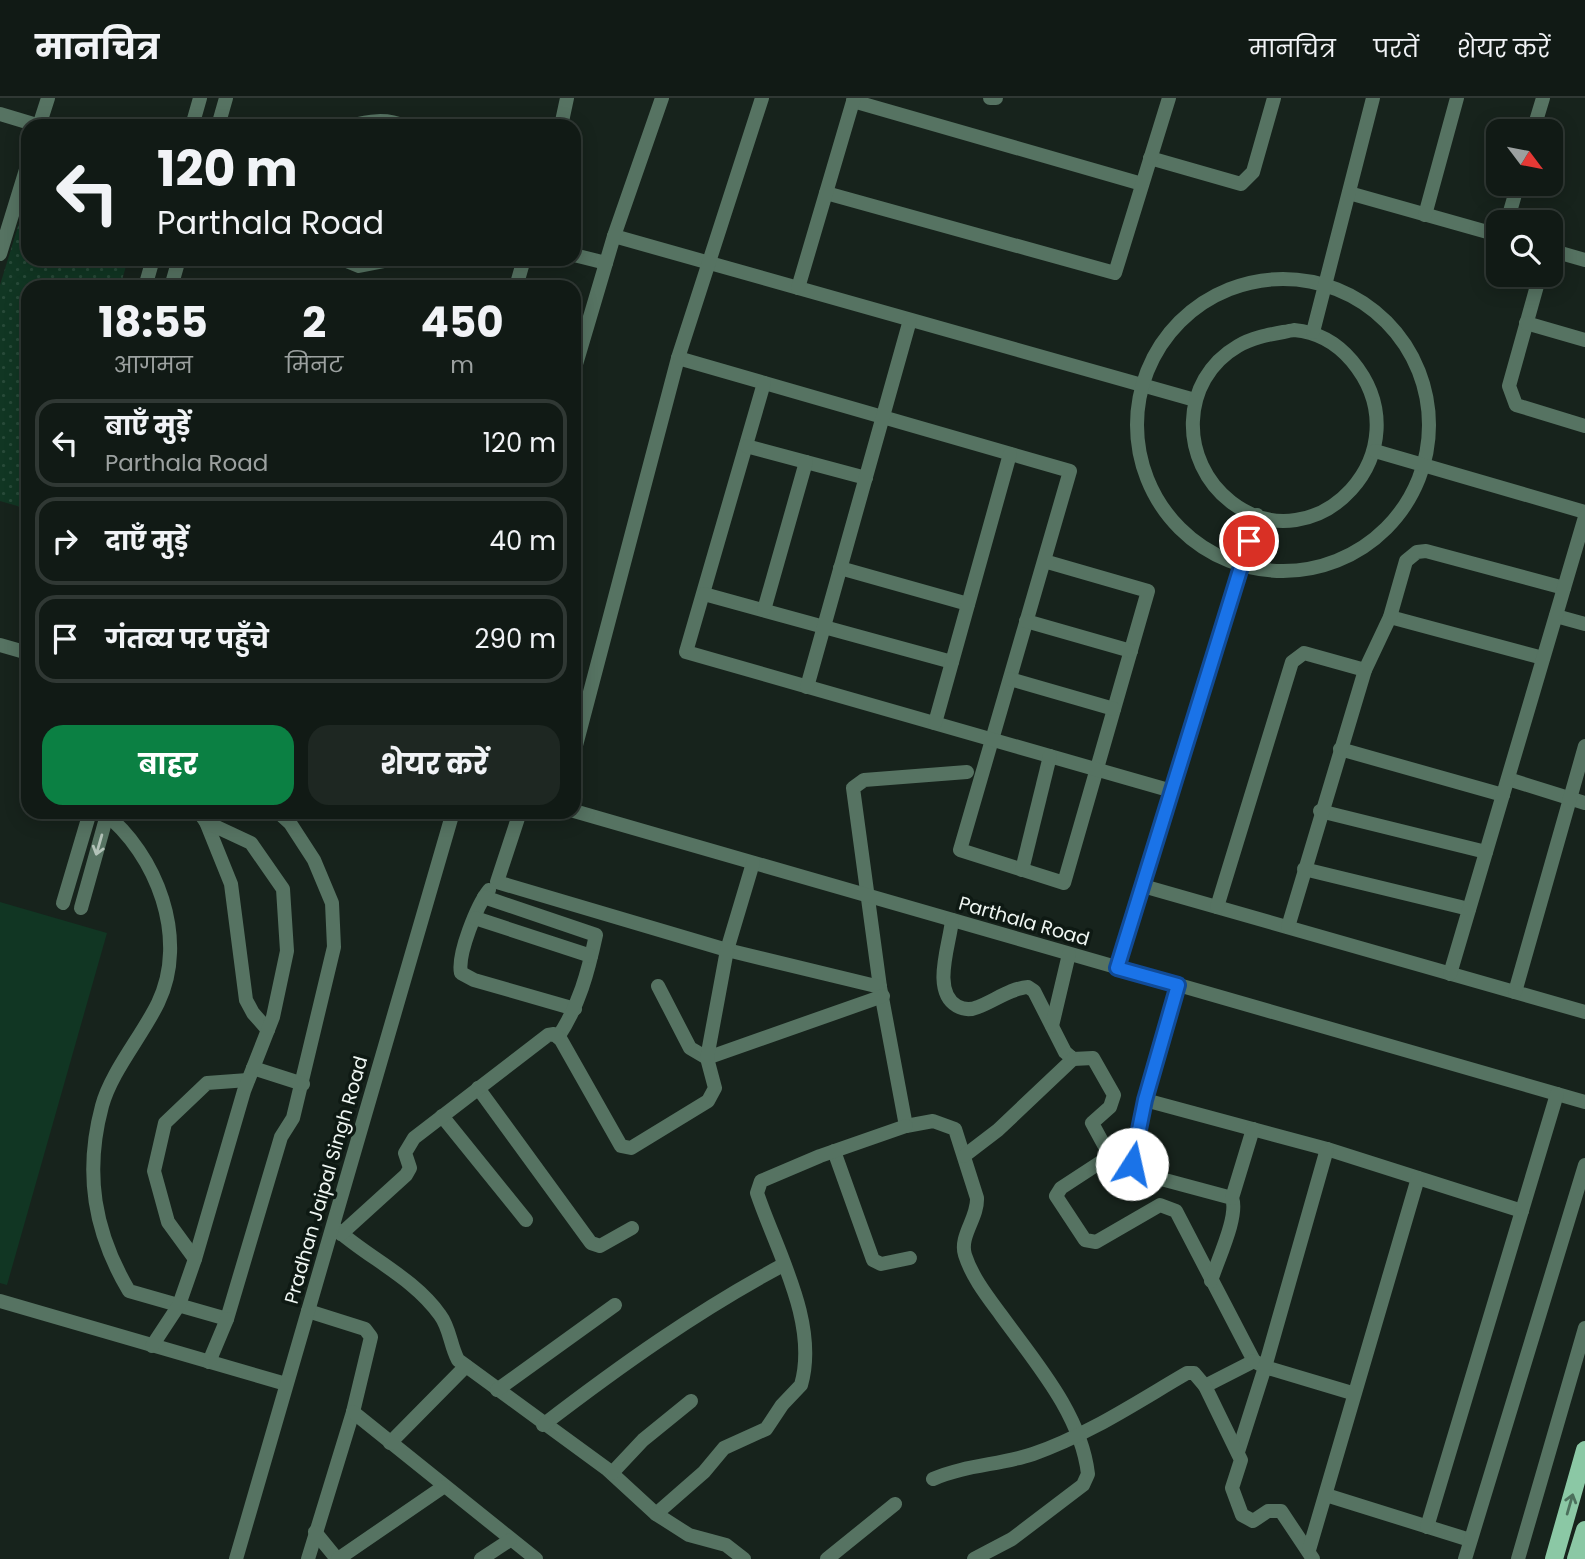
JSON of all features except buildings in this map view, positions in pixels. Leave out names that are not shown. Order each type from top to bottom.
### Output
[{"type":"main road","points":[[1554,1559],[1585,1450]]},
{"type":"main road","points":[[1576,1559],[1585,1530]]},
{"type":"street","points":[[41,119],[48,98]]},
{"type":"street","points":[[194,119],[200,98]]},
{"type":"street","points":[[220,119],[226,98]]},
{"type":"street","points":[[562,119],[567,98]]},
{"type":"street","points":[[581,347],[614,236],[662,98]]},
{"type":"street","points":[[581,726],[678,358],[762,98]]},
{"type":"street","points":[[990,98],[996,98]]},
{"type":"street","points":[[826,193],[1115,273],[1169,98]]},
{"type":"street","points":[[1150,158],[1241,184],[1253,172],[1274,98]]},
{"type":"street","points":[[1313,332],[1373,98]]},
{"type":"street","points":[[1425,215],[1457,98]]},
{"type":"street","points":[[1537,119],[1543,98]]},
{"type":"street","points":[[798,288],[853,100],[1142,184]]},
{"type":"street","points":[[0,114],[21,120]]},
{"type":"street","points":[[0,254],[21,186]]},
{"type":"street","points":[[1349,193],[1486,233]]},
{"type":"street","points":[[614,236],[1195,400]]},
{"type":"street","points":[[1563,254],[1583,259],[1585,244]]},
{"type":"street","points":[[581,257],[606,263]]},
{"type":"street","points":[[1264,279],[1326,283],[1361,300],[1398,334],[1420,374],[1429,419],[1423,465],[1404,506],[1373,540],[1343,557],[1332,563],[1287,572],[1241,567],[1200,547],[1164,512],[1142,467],[1136,416],[1142,385],[1175,325],[1215,294],[1264,279]]},
{"type":"street","points":[[1536,287],[1509,386],[1510,397],[1516,405],[1585,426]]},
{"type":"street","points":[[807,687],[910,320]]},
{"type":"street","points":[[1525,323],[1585,340]]},
{"type":"street","points":[[1294,330],[1313,332],[1335,344],[1364,375],[1373,393],[1378,420],[1375,450],[1366,472],[1348,495],[1327,509],[1301,518],[1278,519],[1257,515],[1232,503],[1212,485],[1200,466],[1193,433],[1195,400],[1213,366],[1237,346],[1262,335],[1294,330]]},
{"type":"street","points":[[678,358],[1070,471],[960,850],[1064,883],[1148,591],[1044,561]]},
{"type":"street","points":[[764,383],[687,652],[1172,791]]},
{"type":"street","points":[[746,446],[866,478]]},
{"type":"street","points":[[1375,450],[1585,514],[1450,974]]},
{"type":"street","points":[[935,723],[1010,454]]},
{"type":"street","points":[[764,610],[806,462]]},
{"type":"street","points":[[1117,968],[1257,515]]},
{"type":"street","points":[[1288,928],[1320,811],[1365,670],[1390,617],[1406,561],[1417,552],[1426,551],[1564,587]]},
{"type":"street","points":[[840,568],[968,604]]},
{"type":"street","points":[[704,594],[952,662]]},
{"type":"street","points":[[1556,616],[1585,624]]},
{"type":"street","points":[[1390,617],[1543,658]]},
{"type":"street","points":[[1026,621],[1131,651]]},
{"type":"street","points":[[0,645],[21,651]]},
{"type":"street","points":[[1217,907],[1292,662],[1304,653],[1365,670]]},
{"type":"street","points":[[1010,679],[1114,709]]},
{"type":"street","points":[[1515,992],[1585,746]]},
{"type":"street","points":[[1340,749],[1503,795]]},
{"type":"street","points":[[1022,870],[1050,756]]},
{"type":"street","points":[[906,1126],[881,992],[853,797],[857,783],[967,772]]},
{"type":"street","points":[[1508,779],[1585,803]]},
{"type":"street","points":[[1320,811],[1486,852]]},
{"type":"street","name":"Parthala Road","points":[[581,813],[1585,1102]]},
{"type":"street","points":[[63,903],[88,819]]},
{"type":"street","points":[[81,908],[104,819]]},
{"type":"street","points":[[110,819],[137,847],[159,883],[167,922],[169,967],[160,1001],[102,1104],[93,1152],[95,1211],[113,1263],[129,1290],[227,1319]]},
{"type":"street","points":[[203,819],[231,884],[246,1000],[268,1030]]},
{"type":"street","points":[[152,1346],[179,1305],[195,1259],[250,1074],[268,1030],[287,951],[283,889],[251,843],[206,819]]},
{"type":"street","points":[[209,1362],[227,1319],[281,1137],[293,1118],[334,947],[332,904],[314,860],[286,819]]},
{"type":"street","name":"Pradhan Jaipal Singh Road","points":[[236,1559],[307,1311],[337,1230],[451,819]]},
{"type":"street","points":[[518,819],[497,882],[484,897],[475,918],[460,961],[461,973],[465,977],[575,1009]]},
{"type":"street","points":[[744,1559],[726,1545],[689,1535],[656,1514],[612,1473],[543,1425],[458,1360],[450,1345],[447,1326],[438,1312],[409,1283],[337,1230],[406,1175],[410,1168],[405,1153],[408,1144],[548,1035],[558,1037],[616,1140],[626,1147],[632,1148],[708,1101],[715,1088],[707,1058],[727,950],[753,863]]},
{"type":"street","points":[[1304,869],[1469,909]]},
{"type":"street","points":[[497,882],[881,992]]},
{"type":"street","points":[[1143,886],[1585,1012]]},
{"type":"street","points":[[484,897],[596,935],[575,1009],[558,1037]]},
{"type":"street","points":[[475,918],[591,956]]},
{"type":"street","points":[[952,920],[943,977],[946,996],[955,1005],[974,1009],[1028,987],[1034,992],[1065,1052],[1073,1059]]},
{"type":"street","points":[[1052,1026],[1069,954]]},
{"type":"street","points":[[1132,1162],[1145,1100],[1178,985]]},
{"type":"street","points":[[658,986],[690,1048],[707,1058]]},
{"type":"street","points":[[707,1058],[881,992]]},
{"type":"street","points":[[964,1156],[998,1130],[1073,1059],[1094,1058],[1114,1095],[1110,1107],[1092,1122],[1110,1156],[1132,1162],[1139,1171],[1232,1198]]},
{"type":"street","points":[[195,1259],[167,1222],[154,1171],[165,1123],[207,1083],[250,1074],[303,1084]]},
{"type":"street","points":[[478,1088],[591,1243],[600,1246],[632,1228]]},
{"type":"street","points":[[1427,1527],[1557,1094]]},
{"type":"street","points":[[1145,1100],[1327,1149],[1522,1211]]},
{"type":"street","points":[[442,1116],[526,1220]]},
{"type":"street","points":[[656,1514],[704,1472],[724,1448],[766,1429],[782,1405],[801,1385],[801,1314],[757,1188],[761,1181],[834,1151],[906,1126],[933,1121],[956,1129],[978,1210],[963,1246],[965,1255],[978,1284],[1040,1366],[1078,1436],[1088,1475],[1083,1485],[999,1548],[974,1559]]},
{"type":"street","points":[[1211,1281],[1235,1206],[1232,1198],[1253,1129]]},
{"type":"street","points":[[1238,1452],[1260,1364],[1327,1149]]},
{"type":"street","points":[[834,1151],[873,1260],[881,1265],[910,1258]]},
{"type":"street","points":[[1110,1156],[1061,1188],[1056,1196],[1085,1240],[1096,1241],[1160,1205],[1176,1211]]},
{"type":"street","points":[[1465,1559],[1585,1165]]},
{"type":"street","points":[[1160,1178],[1211,1281],[1260,1364]]},
{"type":"street","points":[[1311,1555],[1352,1393],[1418,1178]]},
{"type":"street","points":[[543,1425],[621,1365],[708,1307],[783,1265]]},
{"type":"street","points":[[0,1301],[286,1384]]},
{"type":"street","points":[[497,1390],[615,1305]]},
{"type":"street","points":[[307,1311],[370,1334],[353,1412],[308,1559]]},
{"type":"street","points":[[1518,1559],[1585,1328]]},
{"type":"street","points":[[1205,1386],[1260,1364],[1352,1393]]},
{"type":"street","points":[[390,1443],[466,1366]]},
{"type":"street","points":[[933,1479],[955,1471],[1016,1459],[1078,1436],[1187,1373],[1200,1377],[1238,1452],[1240,1467],[1233,1488],[1242,1515],[1253,1521],[1268,1511],[1281,1511],[1311,1555]]},
{"type":"street","points":[[612,1473],[643,1440],[691,1401]]},
{"type":"street","points":[[353,1412],[443,1488],[536,1559]]},
{"type":"street","points":[[315,1532],[337,1559],[443,1488]]},
{"type":"street","points":[[1326,1495],[1470,1540]]},
{"type":"street","points":[[827,1559],[895,1504]]},
{"type":"street","points":[[481,1559],[510,1540]]},
{"type":"green space","points":[[21,217],[21,266],[126,266],[122,280],[21,280],[21,507],[0,501],[0,285]]},
{"type":"green space","points":[[0,902],[107,933],[7,1285],[0,1283]]},
{"type":"route","points":[[1132,1164],[1145,1100],[1178,985],[1117,968],[1249,541]]}]
